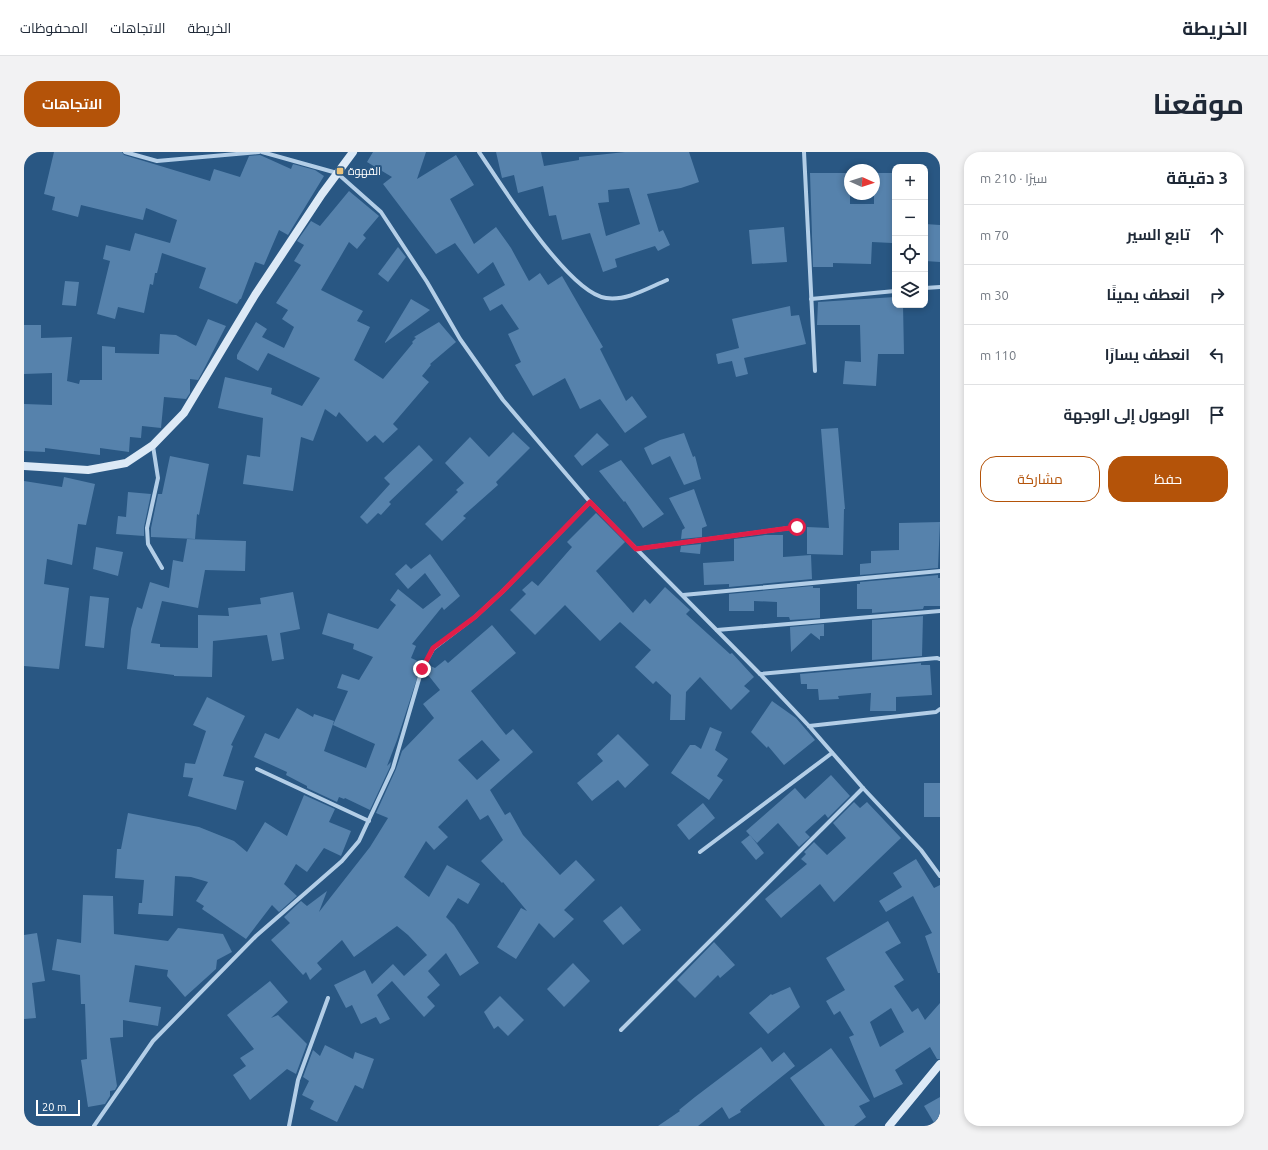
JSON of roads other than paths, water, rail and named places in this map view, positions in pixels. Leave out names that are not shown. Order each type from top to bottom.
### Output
[{"type":"street","points":[[125,152],[157,161],[259,152]]},
{"type":"street","points":[[262,152],[337,173],[381,212],[427,282],[460,339],[503,400],[590,502],[683,595],[809,726],[863,788],[921,850],[940,876]]},
{"type":"street","points":[[24,466],[88,470],[126,463],[153,446],[184,413],[256,295],[322,194],[353,152]]},
{"type":"street","points":[[479,152],[532,230],[579,284],[605,298],[628,297],[667,280]]},
{"type":"street","points":[[804,152],[815,371]]},
{"type":"street","points":[[928,288],[940,286]]},
{"type":"street","points":[[811,299],[892,291]]},
{"type":"street","points":[[153,446],[158,478],[147,528],[148,544],[162,568]]},
{"type":"street","points":[[94,1126],[153,1040],[256,936],[342,861],[360,841],[393,768],[422,669],[433,648],[475,617],[502,592],[590,502]]},
{"type":"street","points":[[636,549],[797,527]]},
{"type":"street","points":[[683,595],[940,571]]},
{"type":"street","points":[[717,630],[940,611]]},
{"type":"street","points":[[760,674],[929,659],[940,660]]},
{"type":"street","points":[[809,726],[936,712],[940,709]]},
{"type":"street","points":[[700,852],[832,753]]},
{"type":"street","points":[[257,769],[369,821]]},
{"type":"street","points":[[621,1030],[863,788]]},
{"type":"street","points":[[289,1126],[298,1080],[328,998]]},
{"type":"street","points":[[889,1126],[940,1064]]},
{"type":"place","name":"القهوة","points":[[340,171]]}]
